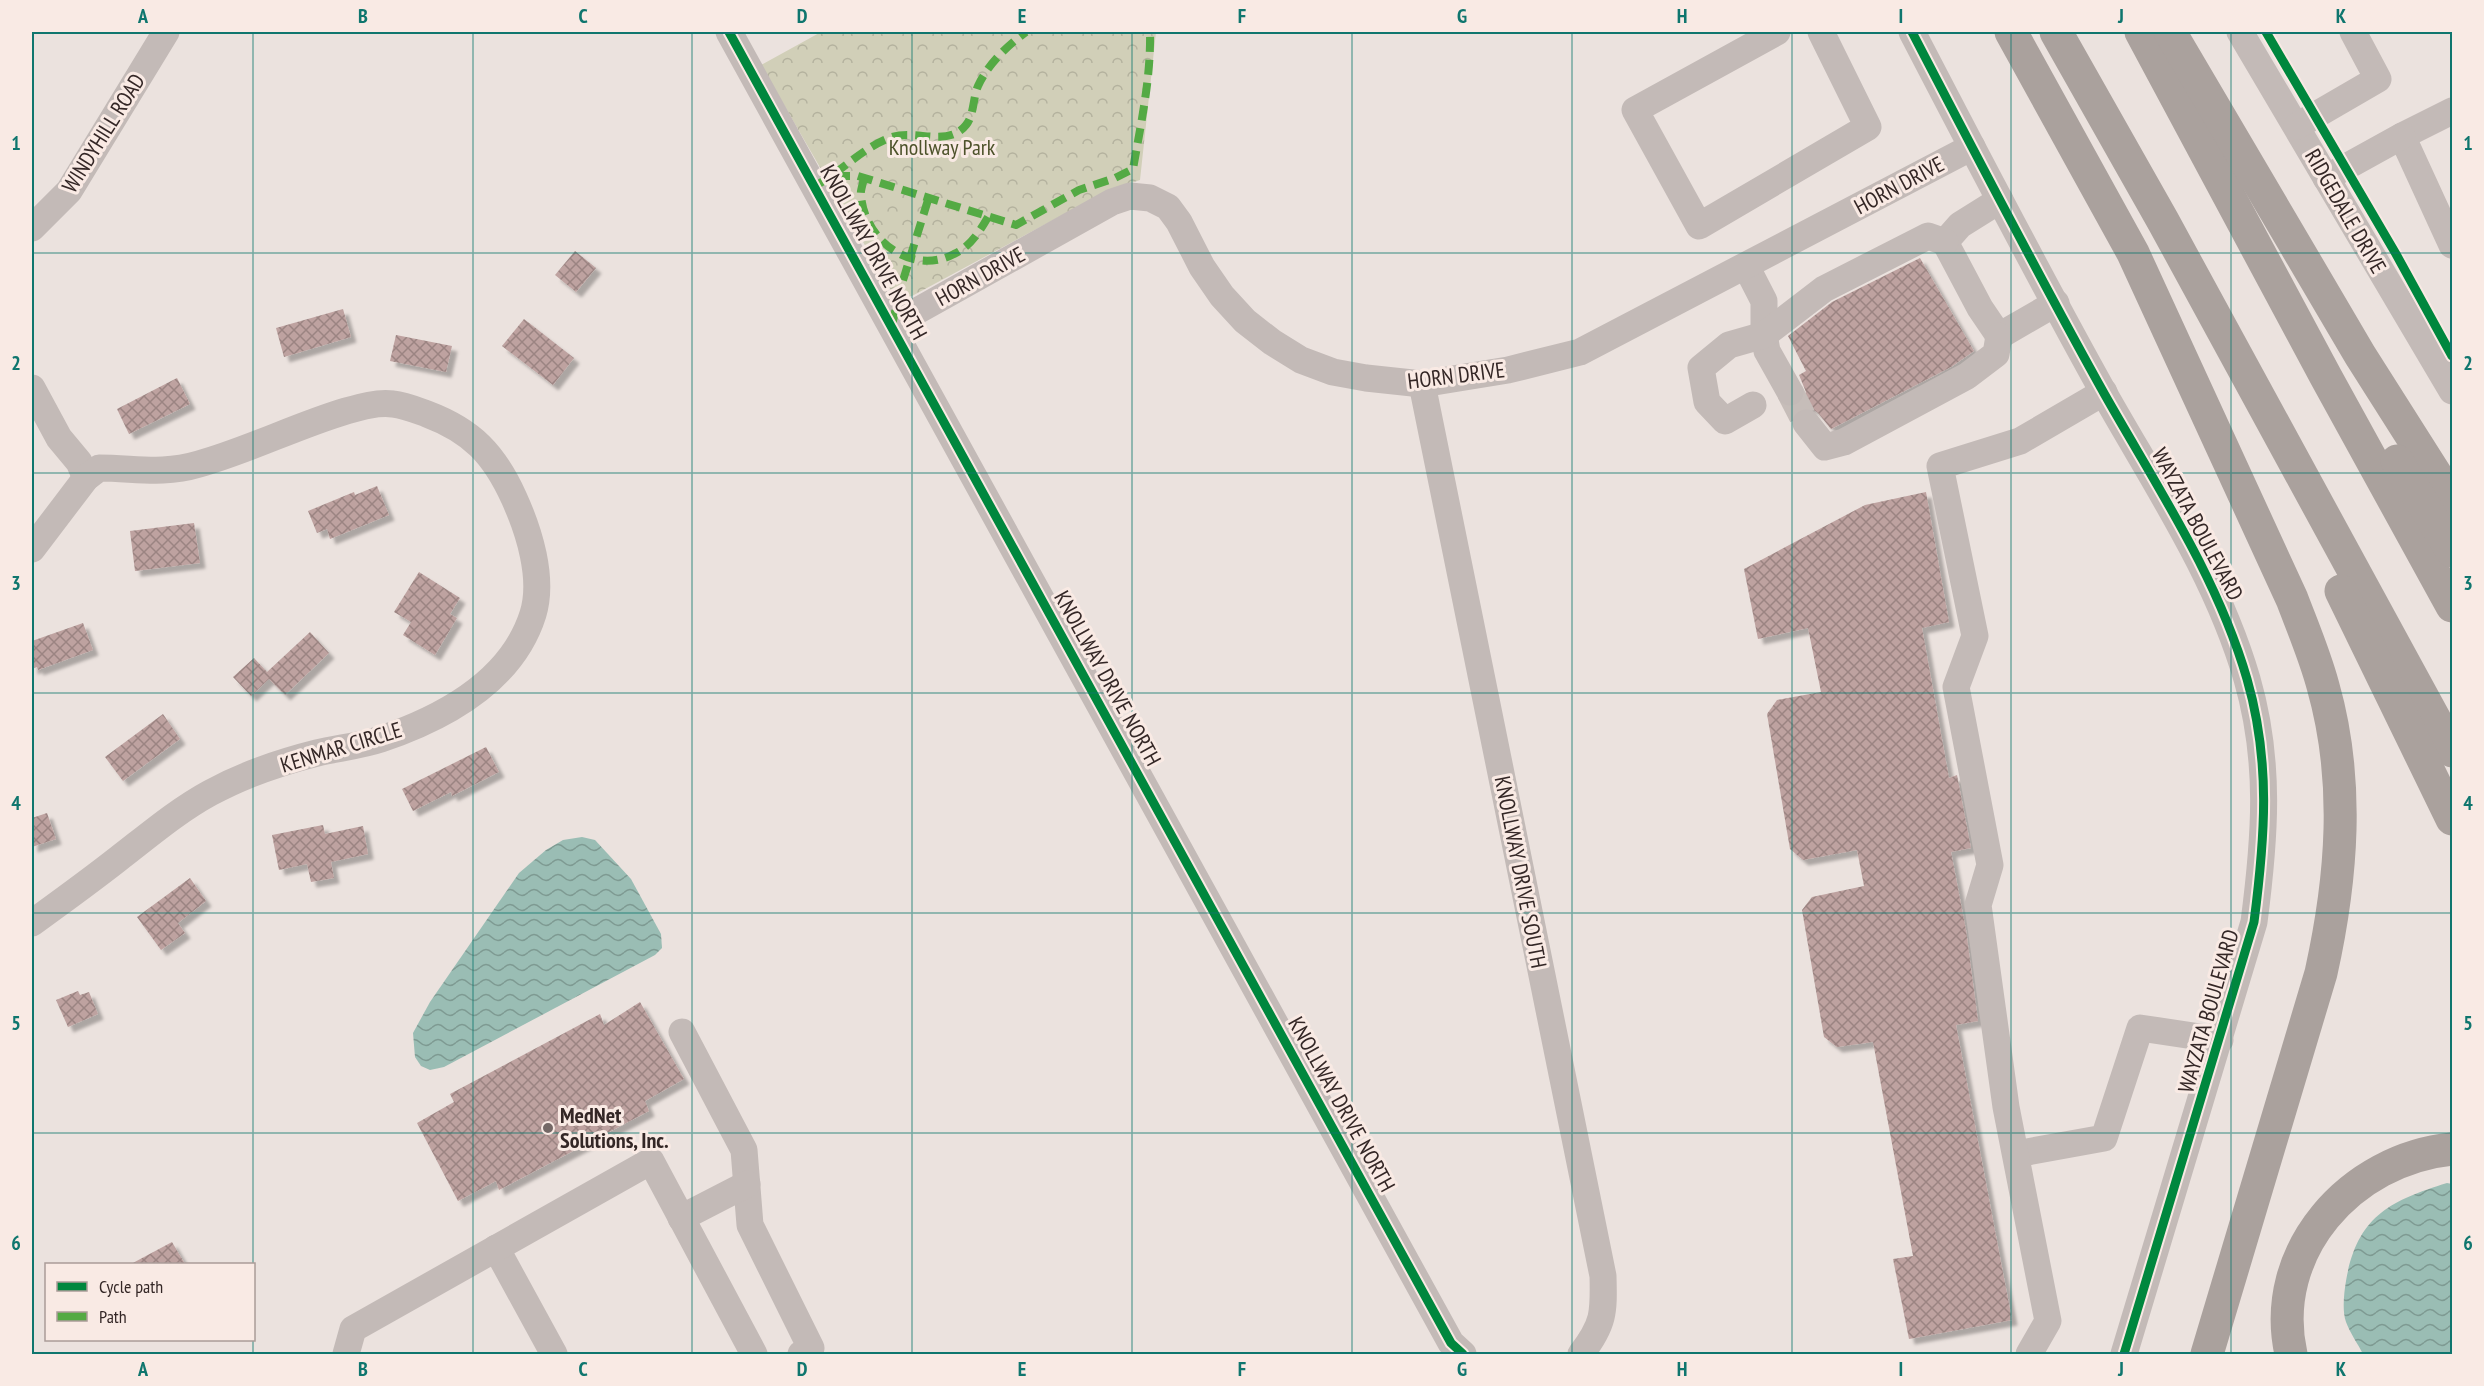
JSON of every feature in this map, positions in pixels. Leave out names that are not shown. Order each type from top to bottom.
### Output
[{"type":"highway","points":[[2011,32],[2133,253],[2292,599],[2311,648],[2330,716],[2341,808],[2337,891],[2331,927],[2318,984],[2207,1354]]},
{"type":"highway","points":[[2056,32],[2163,221],[2452,751]]},
{"type":"highway","points":[[2141,32],[2452,606]]},
{"type":"highway","points":[[2170,32],[2360,355],[2452,500]]},
{"type":"highway","points":[[2218,174],[2452,550]]},
{"type":"highway","points":[[2163,221],[2255,424],[2367,644],[2452,819]]},
{"type":"highway","points":[[2291,1354],[2288,1332],[2290,1292],[2304,1249],[2323,1217],[2358,1185],[2386,1168],[2422,1155],[2452,1149]]},
{"type":"street","name":"WINDYHILL ROAD","points":[[32,228],[69,191],[166,32]]},
{"type":"street","name":"KNOLLWAY DRIVE NORTH","points":[[729,32],[1457,1349]]},
{"type":"street","points":[[1777,32],[1635,110],[1699,226],[1868,127],[1821,32]]},
{"type":"street","name":"WAYZATA BOULEVARD","points":[[1912,32],[2104,392],[2198,557],[2226,618],[2247,681],[2260,741],[2265,803],[2262,863],[2254,922],[2124,1354]]},
{"type":"street","name":"RIDGEDALE DRIVE","points":[[2240,32],[2452,391]]},
{"type":"street","points":[[2296,126],[2378,79],[2353,32]]},
{"type":"street","points":[[2326,178],[2452,111]]},
{"type":"street","points":[[2402,136],[2452,245]]},
{"type":"street","name":"HORN DRIVE","points":[[892,325],[1112,202],[1130,196],[1150,198],[1167,207],[1179,222],[1202,267],[1222,296],[1245,321],[1272,342],[1301,360],[1333,372],[1422,384],[1508,370],[1580,352],[1972,147]]},
{"type":"street","points":[[1945,242],[1960,225],[2000,200]]},
{"type":"street","points":[[1753,405],[1725,421],[1707,402],[1701,368],[1729,345],[1764,335],[1824,289],[1909,245],[1928,236],[1945,242],[1980,308],[1999,336],[1996,354],[1967,376],[1844,442],[1825,447],[1806,423]]},
{"type":"street","points":[[1746,266],[1764,301],[1764,335],[1767,351],[1790,392]]},
{"type":"street","points":[[1999,336],[2056,303]]},
{"type":"street","name":"KNOLLWAY DRIVE SOUTH","points":[[1422,384],[1603,1276],[1604,1309],[1598,1332],[1581,1354]]},
{"type":"street","points":[[32,388],[59,438],[79,462],[86,478],[32,549]]},
{"type":"street","points":[[2029,1354],[2048,1321],[2006,1107],[1978,906],[1990,865],[1956,687],[1975,636],[1940,466],[2020,441],[2104,392]]},
{"type":"street","name":"KENMAR CIRCLE","points":[[32,923],[164,823],[211,792],[263,770],[305,757],[380,739],[448,710],[477,691],[504,663],[519,645],[533,614],[536,575],[528,538],[515,500],[497,465],[478,441],[447,422],[410,408],[392,403],[365,406],[333,415],[202,464],[175,470],[148,472],[99,468],[86,478]]},
{"type":"street","points":[[2016,1154],[2104,1138],[2140,1028],[2220,1040]]},
{"type":"street","points":[[682,1032],[744,1150],[750,1225],[811,1348],[801,1354]]},
{"type":"street","points":[[346,1354],[353,1329],[651,1161],[754,1354]]},
{"type":"street","points":[[681,1218],[747,1184]]},
{"type":"street","points":[[496,1248],[554,1354]]},
{"type":"green space","name":"Knollway Park","points":[[821,32],[1156,32],[1140,180],[1107,191],[912,296],[899,298],[893,294],[761,65]]},
{"type":"water","points":[[582,837],[595,840],[631,879],[661,934],[662,948],[655,955],[444,1067],[430,1070],[421,1066],[415,1057],[413,1033],[430,1002],[519,873],[546,850],[563,840]]},
{"type":"water","points":[[2447,1183],[2452,1184],[2452,1354],[2363,1354],[2348,1326],[2344,1307],[2346,1281],[2358,1241],[2367,1227],[2392,1205]]},
{"type":"building","points":[[575,251],[596,268],[576,292],[555,275]]},
{"type":"building","points":[[1920,258],[1974,351],[1951,367],[1831,429],[1818,413],[1811,408],[1804,407],[1801,402],[1806,392],[1799,375],[1806,371],[1788,336],[1832,302]]},
{"type":"building","points":[[343,309],[351,337],[284,357],[276,328]]},
{"type":"building","points":[[524,319],[574,358],[553,385],[502,346]]},
{"type":"building","points":[[396,335],[452,346],[446,372],[390,361]]},
{"type":"building","points":[[177,378],[190,404],[129,434],[117,409]]},
{"type":"building","points":[[377,486],[389,515],[330,539],[327,529],[317,533],[308,511],[354,492],[355,495]]},
{"type":"building","points":[[1926,492],[1949,622],[1922,628],[1949,778],[1957,775],[1971,848],[1951,852],[1966,930],[1978,1021],[1956,1025],[2012,1320],[1909,1339],[1893,1259],[1913,1256],[1873,1042],[1837,1047],[1824,1037],[1802,910],[1812,897],[1864,886],[1857,850],[1803,860],[1790,849],[1767,714],[1777,700],[1821,692],[1808,628],[1758,639],[1744,569],[1865,505]]},
{"type":"building","points":[[194,523],[200,563],[135,571],[130,531]]},
{"type":"building","points":[[419,572],[460,598],[450,614],[457,618],[435,655],[403,635],[411,622],[394,612]]},
{"type":"building","points":[[83,623],[93,650],[38,670],[37,667],[32,669],[32,641]]},
{"type":"building","points":[[310,632],[329,653],[285,695],[269,679],[251,696],[233,677],[254,658],[267,672]]},
{"type":"building","points":[[163,714],[180,739],[123,781],[105,757]]},
{"type":"building","points":[[486,747],[499,772],[452,796],[451,792],[413,811],[402,789]]},
{"type":"building","points":[[47,813],[56,839],[32,847],[32,818]]},
{"type":"building","points":[[323,825],[325,834],[363,826],[368,854],[331,862],[334,878],[311,882],[307,864],[279,870],[272,835]]},
{"type":"building","points":[[190,878],[206,901],[178,923],[185,933],[161,950],[137,917]]},
{"type":"building","points":[[78,991],[80,995],[89,992],[98,1014],[68,1027],[56,1000]]},
{"type":"building","points":[[640,1002],[684,1079],[645,1101],[649,1111],[499,1190],[496,1181],[458,1201],[417,1123],[454,1102],[450,1094],[600,1014],[604,1025]]},
{"type":"building","points":[[172,1242],[184,1263],[133,1263]]},
{"type":"tunnel","points":[[1790,392],[1806,423]]},
{"type":"marked path","points":[[815,186],[881,141],[901,135],[941,137],[959,132],[969,121],[976,90],[987,70],[1005,49],[1026,32]]},
{"type":"marked path","points":[[835,176],[858,176],[1016,225],[1079,190],[1115,178],[1133,169],[1147,83],[1150,32]]},
{"type":"marked path","points":[[864,178],[861,196],[864,212],[871,227],[881,240],[893,250],[907,257],[922,261],[938,260],[954,254],[970,243],[988,217]]},
{"type":"marked path","points":[[892,325],[900,290],[928,200]]},
{"type":"cycle path","points":[[729,32],[1451,1343],[1463,1354]]},
{"type":"cycle path","points":[[1912,32],[2055,305],[2203,568],[2234,641],[2247,679],[2260,740],[2264,800],[2261,860],[2254,922],[2124,1354]]},
{"type":"cycle path","points":[[2266,32],[2396,254],[2452,356]]},
{"type":"place","name":"MedNet Solutions, Inc.","points":[[548,1128]]}]
